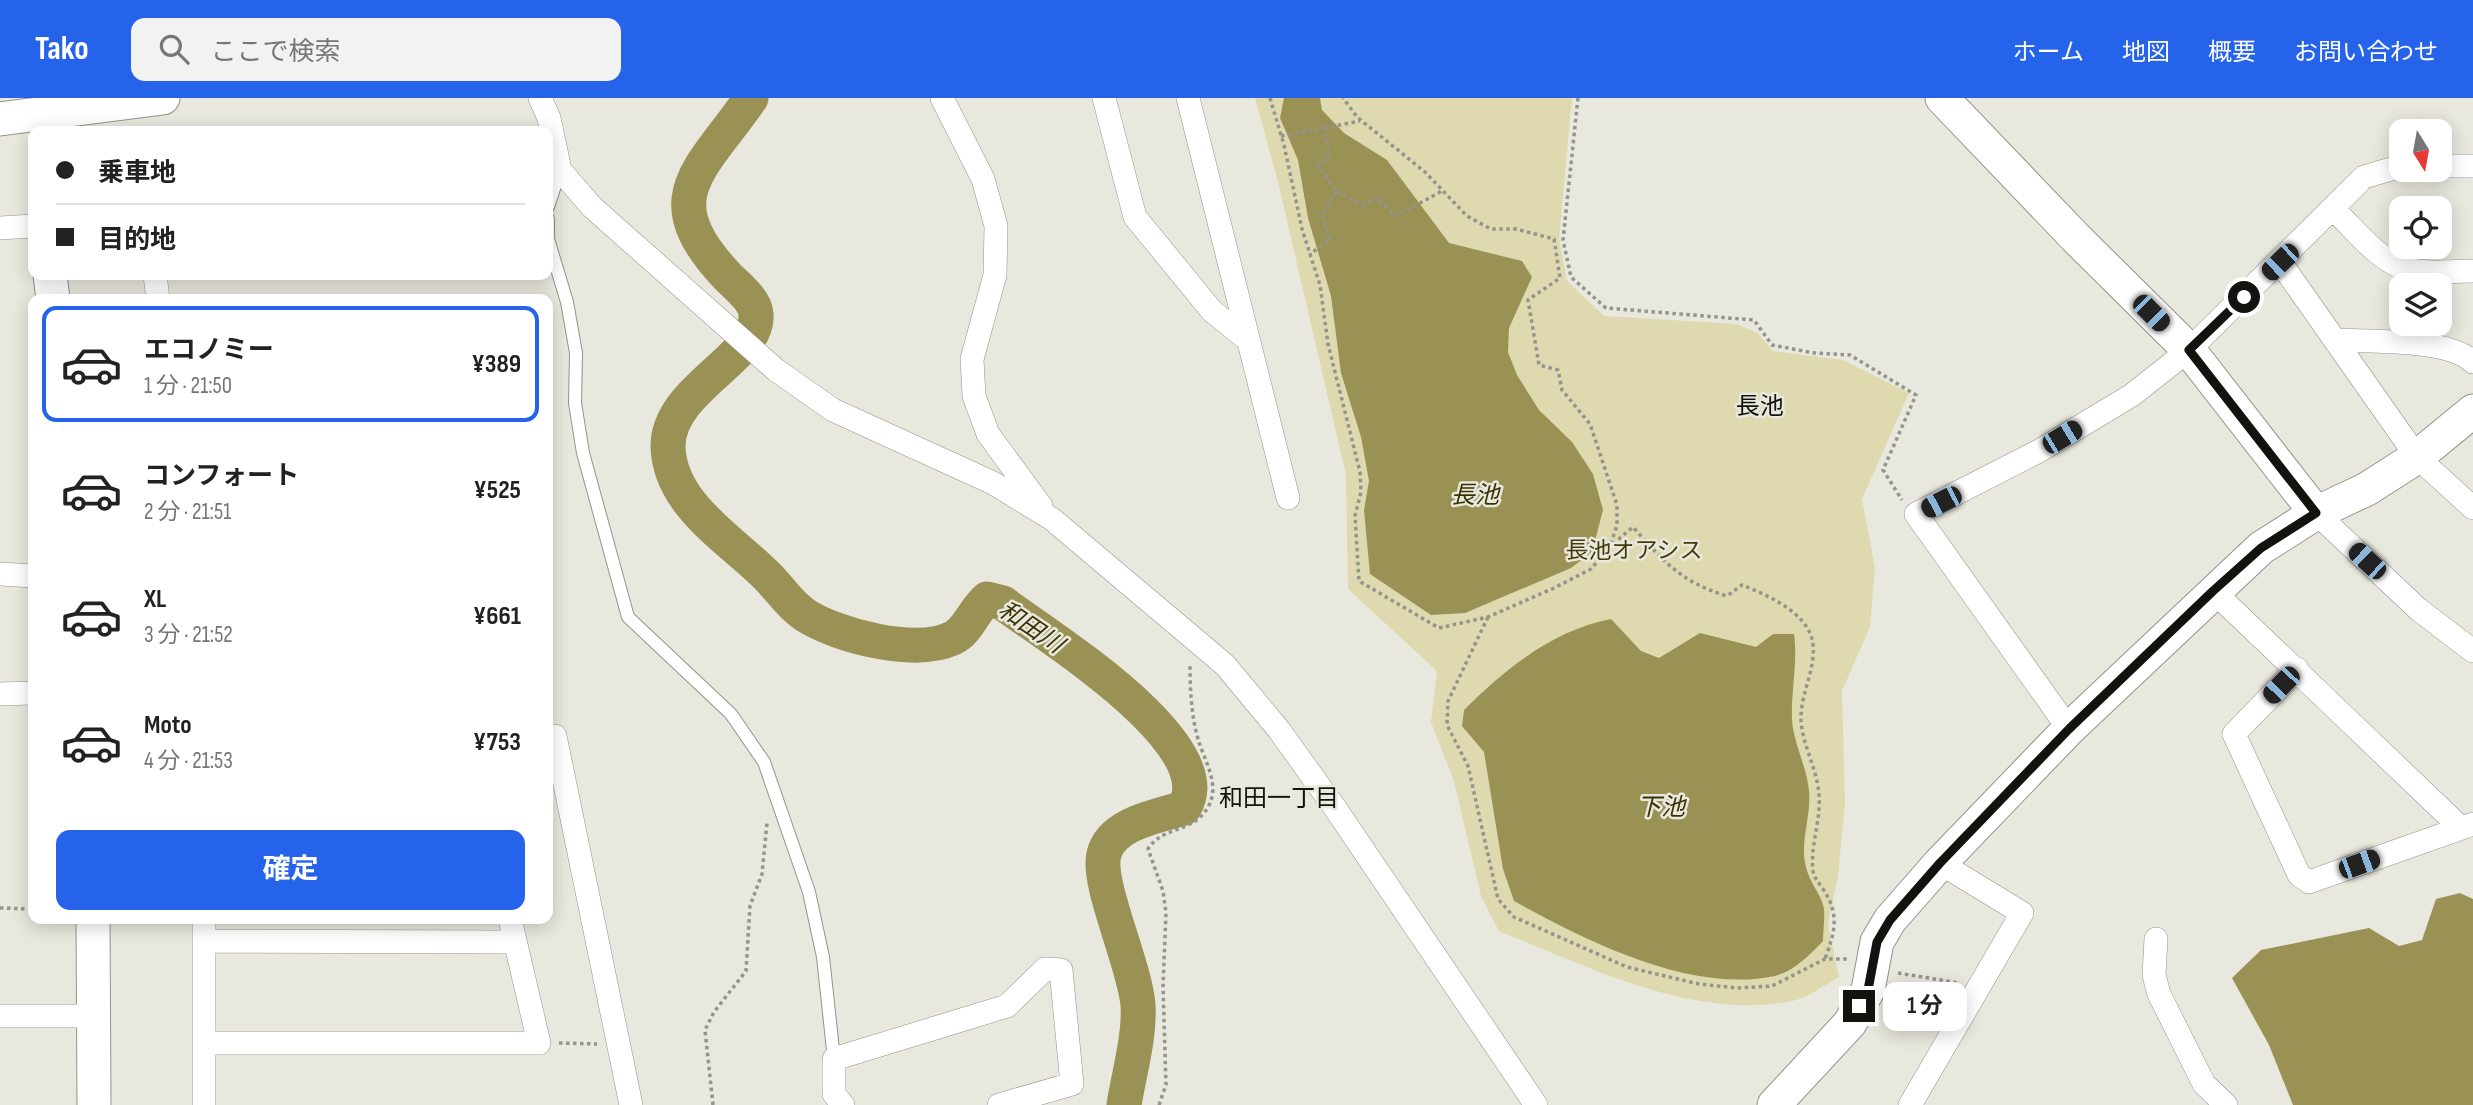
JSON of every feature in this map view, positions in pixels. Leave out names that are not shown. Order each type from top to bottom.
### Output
[{"type":"street","points":[[0,119],[36,124],[163,98]]},
{"type":"street","points":[[540,98],[551,126]]},
{"type":"street","points":[[942,98],[983,178],[996,226],[995,275],[972,359],[974,396],[988,434],[1052,519]]},
{"type":"street","points":[[1104,98],[1135,217],[1212,311],[1248,340]]},
{"type":"street","points":[[1188,98],[1288,498]]},
{"type":"street","points":[[1954,102],[2189,350],[2316,513],[2418,609],[2473,651]]},
{"type":"street","points":[[553,137],[560,170],[592,207],[788,378],[833,410],[993,483],[1052,519],[1224,665],[1279,730],[1417,926],[1536,1105]]},
{"type":"street","points":[[2452,166],[2473,166]]},
{"type":"street","points":[[2069,729],[1916,514],[2039,451],[2132,395],[2189,350],[2364,177],[2389,170]]},
{"type":"street","points":[[2333,209],[2385,257],[2400,267],[2421,271],[2473,271]]},
{"type":"street","points":[[0,228],[28,226]]},
{"type":"street","points":[[2280,262],[2417,457],[2473,508]]},
{"type":"street","points":[[2334,340],[2444,348],[2473,362]]},
{"type":"street","points":[[1774,1105],[1850,1023],[1868,990],[1877,942],[1890,920],[1940,863],[2069,729],[2261,548],[2316,513],[2367,489],[2417,457],[2473,411]]},
{"type":"street","points":[[0,574],[28,576]]},
{"type":"street","points":[[2213,591],[2467,826],[2308,882],[2299,875],[2234,734],[2297,669]]},
{"type":"street","points":[[0,694],[28,694]]},
{"type":"street","points":[[553,736],[631,1105]]},
{"type":"street","points":[[1910,1105],[2022,913],[1940,863]]},
{"type":"street","points":[[93,924],[94,1105]]},
{"type":"street","points":[[204,1043],[539,1043],[511,924]]},
{"type":"street","points":[[204,1105],[204,930],[515,942]]},
{"type":"street","points":[[2156,939],[2154,975],[2159,993],[2204,1084],[2226,1105]]},
{"type":"street","points":[[843,1105],[834,1094],[834,1059],[1007,1006],[1045,970],[1061,970],[1072,1084],[999,1105]]},
{"type":"street","points":[[0,1016],[94,1016]]},
{"type":"lane","points":[[553,192],[560,170]]},
{"type":"lane","points":[[553,256],[567,302],[576,353],[575,403],[583,453],[628,617],[731,714],[764,762],[775,802],[794,844],[809,892],[822,957],[834,1059]]},
{"type":"path","points":[[1270,98],[1320,285],[1328,344],[1360,472],[1361,492],[1355,516],[1359,581],[1438,628],[1488,617],[1591,569],[1610,546],[1633,527],[1670,569],[1699,587],[1727,596],[1742,585],[1771,596],[1802,622],[1812,639],[1811,664],[1801,699],[1801,728],[1820,798],[1811,848],[1813,875],[1836,915],[1835,934],[1825,959]]},
{"type":"path","points":[[1343,98],[1361,121],[1425,172],[1467,216],[1491,229],[1516,229],[1554,239],[1560,278],[1528,300],[1539,365],[1558,370],[1562,390],[1590,424],[1618,505],[1617,525],[1610,546]]},
{"type":"path","points":[[1578,98],[1563,240],[1571,277],[1606,309],[1754,320],[1772,345],[1814,353],[1850,355],[1916,395],[1883,470],[1910,513],[1916,514]]},
{"type":"path","points":[[1281,136],[1361,121]]},
{"type":"path","points":[[1324,128],[1329,154],[1318,166],[1337,191],[1363,205],[1377,198],[1396,216],[1442,191]]},
{"type":"path","points":[[1310,254],[1330,240],[1322,216],[1337,191]]},
{"type":"path","points":[[1488,617],[1448,701],[1447,725],[1468,766],[1498,899],[1514,916],[1627,967],[1699,984],[1737,988],[1772,986],[1825,959],[1872,965],[1980,986]]},
{"type":"path","points":[[1158,1105],[1166,1086],[1163,986],[1166,913],[1163,891],[1148,849],[1154,839],[1195,824],[1209,806],[1214,789],[1198,739],[1190,694],[1190,659],[1194,637]]},
{"type":"path","points":[[713,1105],[705,1030],[714,1012],[746,971],[750,906],[762,874],[768,820],[775,802]]},
{"type":"path","points":[[0,908],[28,909]]},
{"type":"path","points":[[539,1043],[619,1044]]},
{"type":"green space","name":"長池オアシス","points":[[1255,98],[1572,98],[1559,239],[1567,281],[1604,316],[1737,324],[1758,333],[1773,351],[1843,360],[1909,393],[1862,499],[1875,568],[1870,627],[1842,691],[1845,803],[1838,876],[1828,925],[1839,977],[1792,1001],[1755,1005],[1717,1003],[1642,987],[1499,931],[1481,896],[1454,781],[1431,722],[1437,671],[1348,589],[1346,475],[1278,182]]},
{"type":"water","name":"長池","points":[[1284,98],[1320,98],[1322,110],[1344,133],[1387,160],[1449,243],[1522,261],[1532,277],[1509,328],[1508,352],[1517,375],[1539,410],[1572,442],[1593,474],[1603,510],[1592,552],[1571,568],[1465,613],[1431,615],[1370,574],[1364,510],[1369,481],[1361,437],[1341,373],[1331,296],[1308,218],[1298,160],[1280,118]]},
{"type":"water","name":"下池","points":[[1611,619],[1641,651],[1659,658],[1700,633],[1756,647],[1773,634],[1794,634],[1792,719],[1809,791],[1804,855],[1805,864],[1824,909],[1824,917],[1823,941],[1789,970],[1775,976],[1743,980],[1709,978],[1674,971],[1606,947],[1514,901],[1503,869],[1484,752],[1462,726],[1464,710],[1496,680],[1531,653],[1569,632]]},
{"type":"water","points":[[2460,893],[2473,899],[2473,1105],[2293,1105],[2269,1045],[2232,978],[2261,950],[2369,928],[2399,946],[2422,940],[2436,899]]},
{"type":"waterway","name":"和田川","points":[[751,98],[702,166],[692,185],[689,204],[692,226],[705,249],[753,304],[756,314],[753,330],[744,345],[682,407],[672,425],[668,446],[671,467],[679,486],[705,520],[768,577],[790,602],[819,623],[877,641],[918,645],[937,643],[958,635],[987,599],[1003,603],[1090,665],[1125,694],[1156,724],[1179,754],[1189,782],[1184,808],[1126,828],[1109,843],[1104,854],[1103,867],[1110,904],[1138,1005],[1136,1042],[1124,1105]]},
{"type":"district","name":"長池","points":[[1760,406]]},
{"type":"district","name":"和田一丁目","points":[[1279,798]]},
{"type":"route","points":[[1859,1006],[1868,990],[1877,942],[1890,920],[1940,863],[2069,729],[2213,591],[2261,548],[2316,513],[2189,350],[2244,297]]}]
